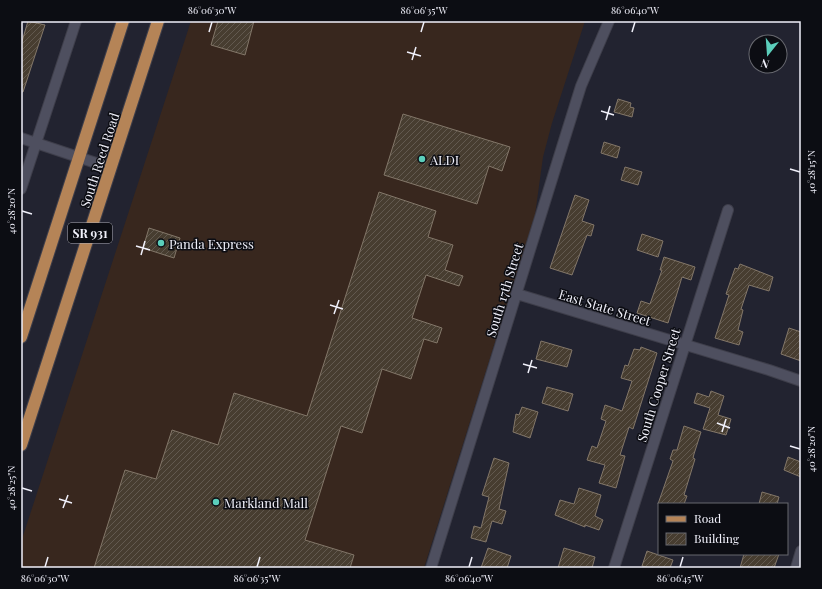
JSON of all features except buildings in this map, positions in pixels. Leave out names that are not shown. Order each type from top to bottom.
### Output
[{"type":"main road","name":"South Reed Road","points":[[21,337],[123,21]]},
{"type":"main road","name":"South Reed Road","points":[[21,446],[158,21]]},
{"type":"street","points":[[21,189],[76,21]]},
{"type":"street","name":"South 17th Street","points":[[431,568],[581,86],[609,21]]},
{"type":"street","points":[[21,138],[111,168]]},
{"type":"street","name":"South Cooper Street","points":[[614,568],[684,344],[728,210]]},
{"type":"street","name":"East State Street","points":[[517,294],[801,381]]},
{"type":"street","points":[[796,568],[801,551]]},
{"type":"shaded area","points":[[191,21],[585,21],[552,123],[543,157],[535,215],[424,568],[21,568],[21,542]]},
{"type":"place","name":"ALDI","points":[[422,159]]},
{"type":"place","name":"Panda Express","points":[[161,243]]},
{"type":"place","name":"Markland Mall","points":[[216,502]]}]
